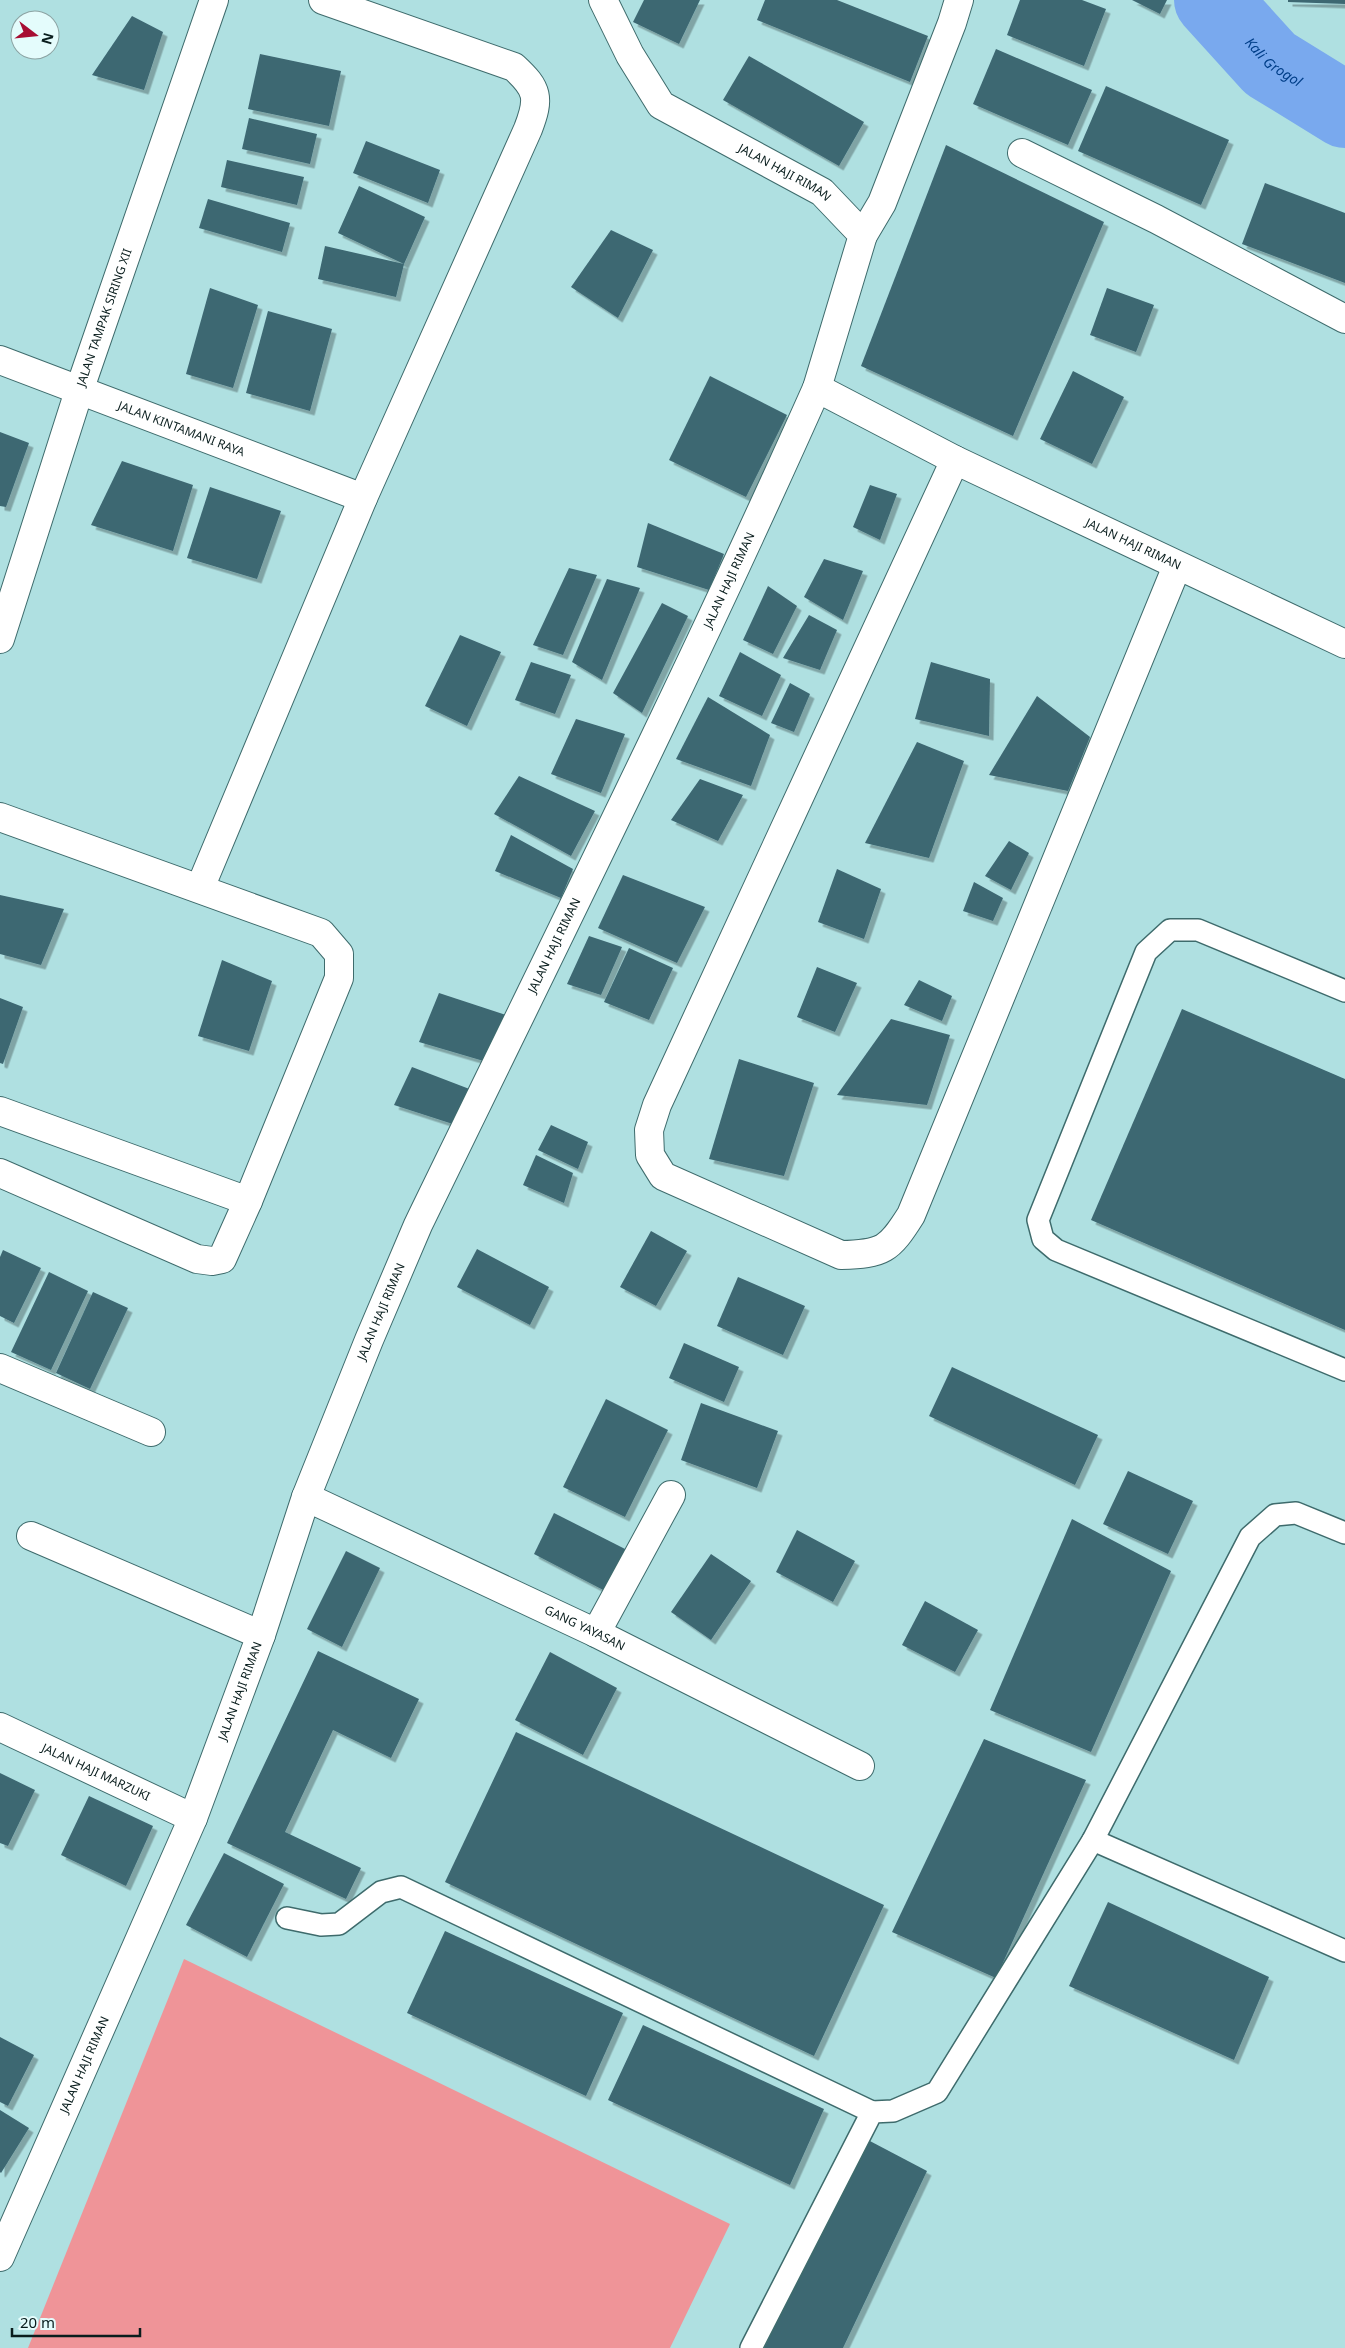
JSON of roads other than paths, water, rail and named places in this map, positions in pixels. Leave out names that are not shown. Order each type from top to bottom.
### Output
[{"type":"street","name":"JALAN TAMPAK SIRING XII","points":[[0,639],[79,391],[214,0]]},
{"type":"street","points":[[200,888],[363,498],[533,115],[535,100],[531,82],[514,67],[323,0]]},
{"type":"street","name":"JALAN HAJI RIMAN","points":[[0,2257],[192,1818],[260,1635],[306,1497],[369,1340],[418,1225],[637,776],[771,491],[816,388],[863,236],[822,192],[661,105],[630,55],[602,0]]},
{"type":"street","points":[[863,236],[882,203],[952,23],[959,0]]},
{"type":"street","points":[[1022,153],[1156,218],[1345,319]]},
{"type":"street","name":"JALAN KINTAMANI RAYA","points":[[0,360],[363,498]]},
{"type":"street","name":"JALAN HAJI RIMAN","points":[[816,388],[955,460],[1176,566],[1345,644]]},
{"type":"street","points":[[955,460],[657,1105],[649,1130],[650,1155],[663,1176],[841,1255],[870,1255],[895,1241],[911,1215],[1176,566]]},
{"type":"street","points":[[0,817],[321,933],[339,954],[339,978],[248,1200],[222,1258],[212,1261],[197,1259],[0,1172]]},
{"type":"street","points":[[0,1111],[248,1200]]},
{"type":"street","points":[[0,1368],[151,1432]]},
{"type":"street","points":[[596,1633],[671,1495]]},
{"type":"street","name":"GANG YAYASAN","points":[[306,1497],[596,1633],[860,1766]]},
{"type":"street","points":[[31,1536],[260,1635]]},
{"type":"street","name":"JALAN HAJI MARZUKI","points":[[0,1727],[192,1818]]},
{"type":"lane","points":[[1345,991],[1198,930],[1170,930],[1146,952],[1038,1220],[1043,1239],[1056,1250],[1345,1370]]},
{"type":"lane","points":[[287,1918],[321,1925],[339,1924],[381,1892],[401,1887],[872,2112],[893,2111],[938,2092],[1093,1840],[1250,1537],[1275,1515],[1296,1513],[1345,1533]]},
{"type":"lane","points":[[1093,1840],[1345,1951]]},
{"type":"lane","points":[[751,2348],[872,2112]]},
{"type":"waterway","name":"Kali Grogol","points":[[1212,0],[1270,64],[1345,110]]}]
